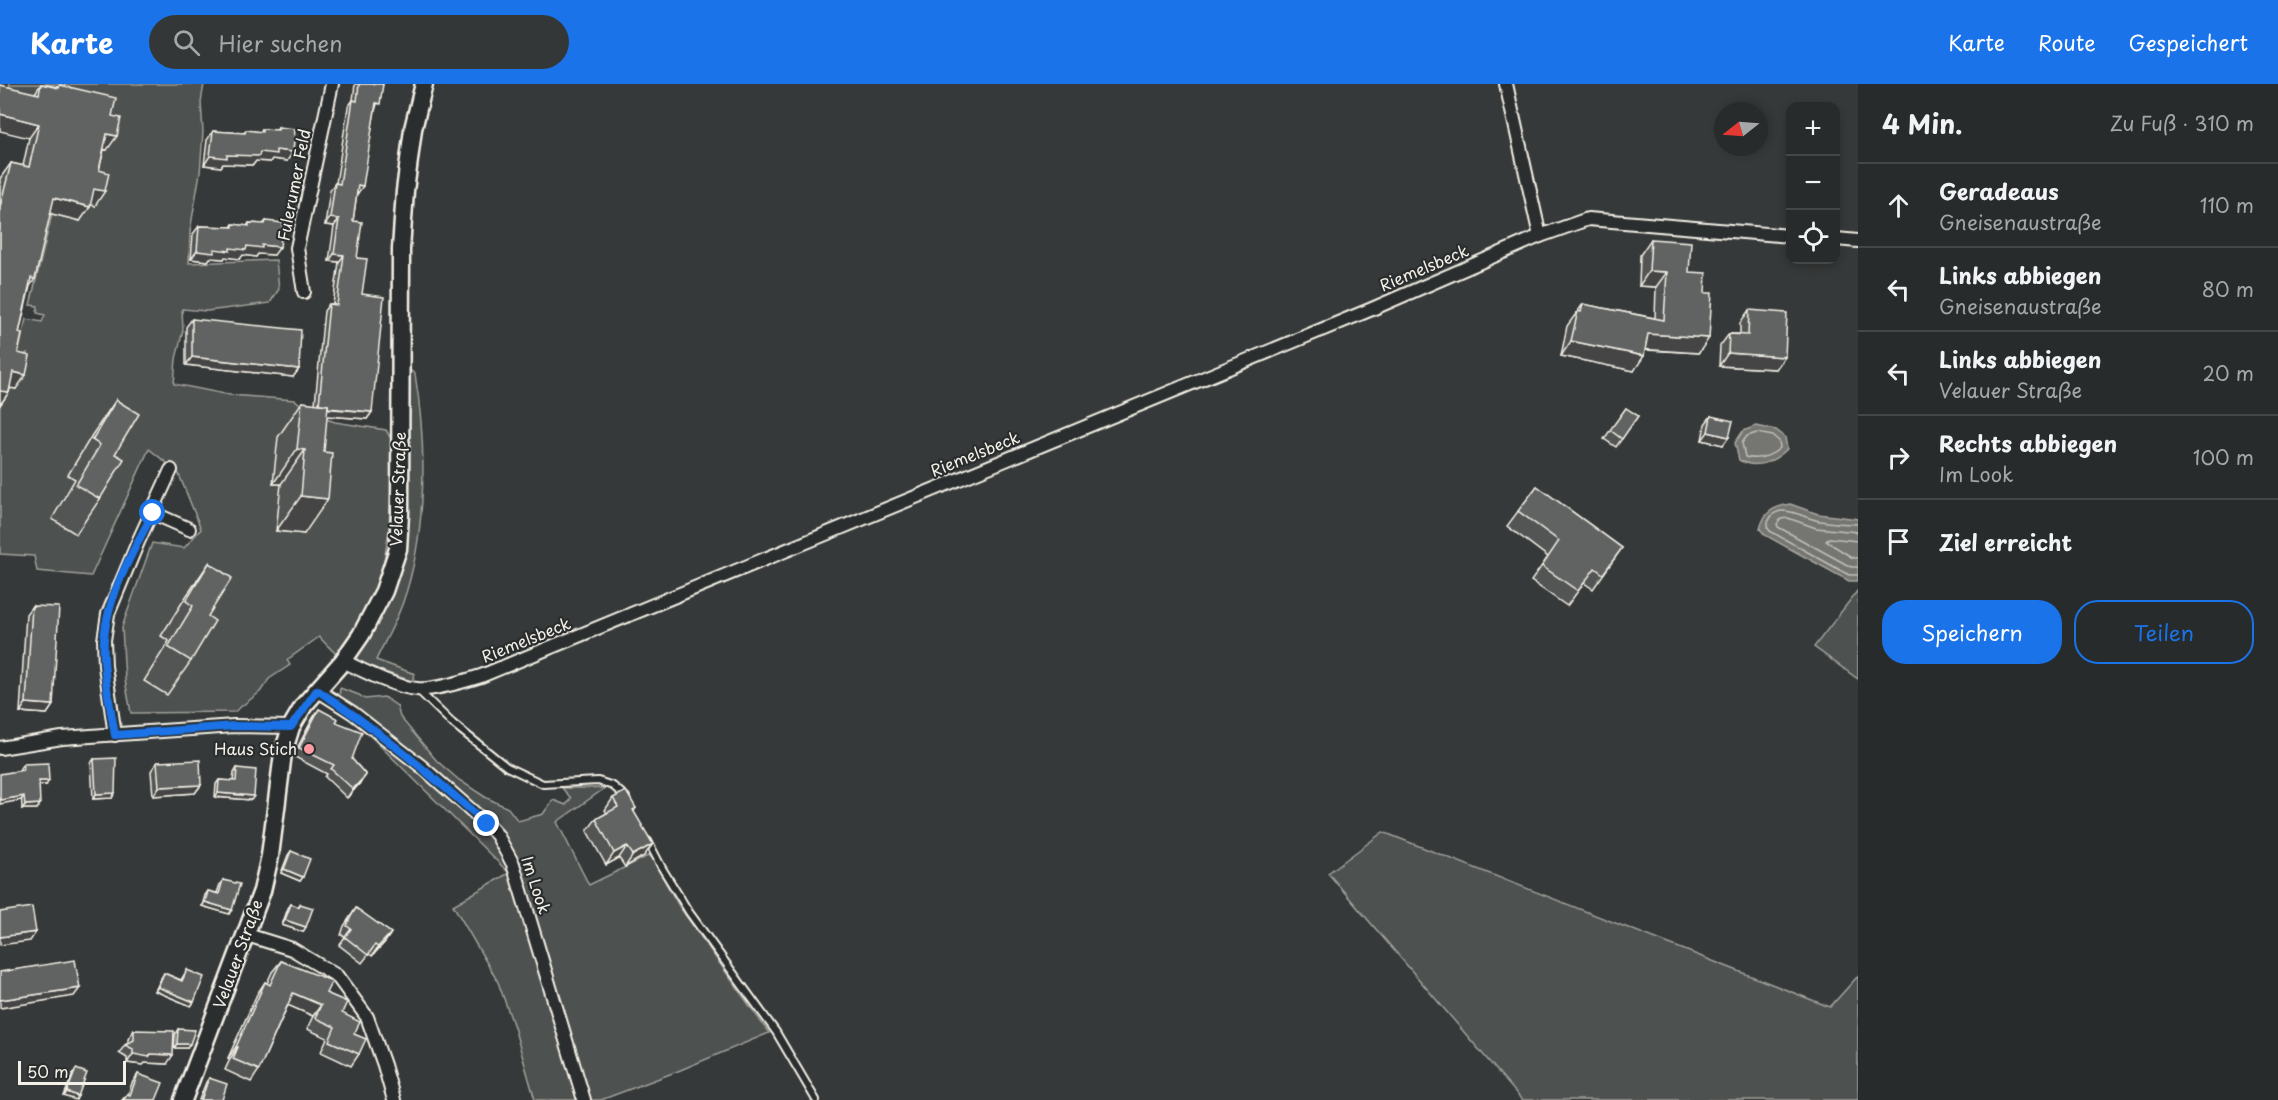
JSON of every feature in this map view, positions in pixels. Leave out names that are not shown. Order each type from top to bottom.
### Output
[{"type":"main road","name":"Velauer Straße","points":[[183,1100],[262,891],[270,856],[282,762],[291,727],[361,635],[384,591],[398,549],[401,249],[413,129],[424,84]]},
{"type":"street","name":"Fulerumer Feld","points":[[304,292],[297,248],[332,84]]},
{"type":"street","points":[[1506,84],[1540,236]]},
{"type":"street","name":"Riemelsbeck","points":[[343,661],[377,677],[418,690],[458,684],[502,669],[1372,309],[1540,236],[1588,219],[1786,236]]},
{"type":"street","points":[[1840,239],[1858,241]]},
{"type":"street","points":[[115,735],[105,666],[104,640],[108,614],[171,470]]},
{"type":"street","points":[[153,513],[189,529]]},
{"type":"street","name":"Im Look","points":[[317,690],[353,712],[421,766],[497,835],[513,864],[584,1100]]},
{"type":"street","points":[[0,748],[62,738],[234,726],[291,727]]},
{"type":"street","points":[[247,935],[292,949],[337,976],[367,1017],[394,1100]]},
{"type":"lane","name":"Riemelsbeck","points":[[418,690],[452,723],[507,767],[543,784],[598,781],[613,786],[626,797],[631,807]]},
{"type":"lane","points":[[646,838],[689,912],[776,1032],[816,1100]]},
{"type":"shaded area","points":[[9,84],[204,84],[201,102],[203,132],[200,173],[190,231],[189,263],[276,260],[279,289],[270,303],[207,311],[182,309],[183,330],[176,359],[174,384],[230,395],[295,400],[314,415],[335,422],[386,430],[393,442],[389,530],[382,573],[358,623],[336,654],[319,637],[287,660],[290,665],[269,679],[260,692],[234,712],[131,713],[125,680],[122,627],[152,543],[184,548],[201,529],[178,472],[149,449],[91,576],[37,571],[34,556],[0,554],[0,405],[22,372],[27,353],[17,359],[26,319],[42,322],[45,315],[37,313],[38,306],[30,305],[52,214],[80,221]]},
{"type":"shaded area","points":[[410,370],[415,374],[422,430],[421,519],[411,576],[403,602],[376,660],[415,674],[412,681],[366,666],[352,658],[392,583],[408,422]]},
{"type":"shaded area","points":[[1858,590],[1858,679],[1814,647]]},
{"type":"shaded area","points":[[340,688],[365,699],[384,697],[397,706],[400,717],[437,761],[459,780],[485,797],[508,808],[518,821],[543,814],[553,800],[566,805],[571,798],[562,788],[605,788],[557,822],[589,885],[650,855],[679,906],[769,1033],[601,1100],[535,1100],[514,1027],[498,982],[453,905],[509,873],[349,715],[339,699]]},
{"type":"shaded area","points":[[1383,832],[1830,1007],[1858,976],[1858,1100],[1522,1100],[1328,873]]},
{"type":"water","points":[[1756,426],[1776,430],[1785,437],[1787,449],[1771,461],[1758,464],[1745,463],[1739,460],[1735,443],[1743,431]]},
{"type":"water","points":[[1790,504],[1818,514],[1858,519],[1858,581],[1849,581],[1765,535],[1760,529],[1767,514]]},
{"type":"building","points":[[41,84],[59,88],[60,85],[116,98],[112,116],[121,118],[117,136],[107,134],[99,170],[109,173],[105,191],[94,189],[90,207],[54,198],[35,279],[31,278],[19,333],[22,334],[18,353],[30,356],[26,375],[13,372],[9,392],[0,391],[0,207],[11,163],[29,167],[39,124],[0,114],[0,85],[39,94]]},
{"type":"building","points":[[359,84],[383,84],[380,104],[376,103],[363,186],[358,185],[353,221],[362,222],[357,258],[367,259],[362,294],[384,297],[372,412],[328,408],[328,405],[319,404],[329,304],[337,305],[344,255],[334,254],[339,219],[330,218],[335,183],[340,184],[353,100],[357,101]]},
{"type":"building","points":[[278,127],[295,129],[293,152],[276,150],[276,154],[260,152],[259,156],[227,155],[227,158],[210,156],[213,131],[262,132],[262,129],[278,130]]},
{"type":"building","points":[[266,221],[283,223],[280,247],[262,245],[262,248],[247,246],[246,250],[214,249],[214,253],[197,251],[199,226],[233,227],[233,224],[249,226],[249,223],[265,224]]},
{"type":"building","points":[[1651,239],[1691,242],[1689,272],[1706,273],[1705,293],[1712,293],[1709,338],[1648,334],[1644,356],[1571,341],[1578,311],[1581,312],[1583,304],[1664,320],[1667,272],[1649,271]]},
{"type":"building","points":[[1749,310],[1787,313],[1785,357],[1728,353],[1729,334],[1748,335]]},
{"type":"building","points":[[192,319],[301,330],[299,369],[192,357]]},
{"type":"building","points":[[116,400],[139,414],[115,454],[124,459],[100,499],[76,485],[100,445],[92,440]]},
{"type":"building","points":[[302,402],[328,405],[324,452],[332,453],[328,499],[301,496],[305,450],[297,449]]},
{"type":"building","points":[[1626,408],[1638,416],[1622,439],[1610,430]]},
{"type":"building","points":[[1711,416],[1733,421],[1729,437],[1708,432]]},
{"type":"building","points":[[1537,486],[1622,548],[1603,574],[1595,568],[1578,591],[1542,566],[1559,541],[1518,511]]},
{"type":"building","points":[[209,563],[232,578],[208,616],[215,621],[191,661],[168,647],[193,606],[186,601]]},
{"type":"building","points":[[32,606],[59,607],[53,705],[26,703]]},
{"type":"building","points":[[319,709],[338,719],[336,722],[362,732],[352,759],[366,775],[353,789],[331,769],[334,765],[299,748]]},
{"type":"building","points":[[116,758],[115,793],[96,794],[94,759]]},
{"type":"building","points":[[200,760],[201,785],[159,787],[157,762]]},
{"type":"building","points":[[48,763],[49,781],[39,781],[40,804],[25,805],[24,796],[0,800],[0,774],[23,770],[23,764]]},
{"type":"building","points":[[237,768],[256,770],[254,796],[218,793],[219,780],[236,781]]},
{"type":"building","points":[[626,791],[636,808],[633,810],[653,844],[633,855],[627,846],[614,853],[596,819],[618,807],[613,798]]},
{"type":"building","points":[[291,851],[310,859],[303,877],[284,869]]},
{"type":"building","points":[[223,880],[240,884],[232,910],[205,902],[208,891],[219,894]]},
{"type":"building","points":[[291,904],[313,908],[306,927],[285,920]]},
{"type":"building","points":[[32,907],[36,932],[0,937],[0,912]]},
{"type":"building","points":[[356,908],[391,933],[378,947],[375,945],[368,955],[345,937],[351,929],[347,926]]},
{"type":"building","points":[[75,960],[80,988],[0,1000],[0,972]]},
{"type":"building","points":[[281,961],[332,981],[326,993],[347,1002],[342,1013],[360,1022],[354,1034],[366,1039],[359,1054],[329,1041],[335,1027],[315,1018],[321,1005],[293,993],[259,1070],[233,1059],[238,1047],[236,1047],[265,982],[270,985]]},
{"type":"building","points":[[187,970],[204,977],[194,1002],[158,987],[164,973],[182,981]]},
{"type":"building","points":[[178,1029],[195,1030],[190,1044],[177,1044]]},
{"type":"building","points":[[134,1030],[174,1031],[173,1055],[151,1054],[149,1057],[133,1054],[133,1049],[125,1045],[134,1040]]},
{"type":"building","points":[[76,1069],[87,1073],[78,1096],[67,1092]]},
{"type":"building","points":[[138,1074],[163,1083],[156,1100],[124,1100],[127,1094],[130,1095]]},
{"type":"building","points":[[209,1078],[227,1084],[222,1100],[201,1100]]},
{"type":"place","name":"Haus Stich","points":[[309,749]]},
{"type":"route","points":[[153,513],[138,542],[108,614],[104,640],[105,666],[115,735],[234,726],[291,727],[304,705],[317,690],[353,712],[421,766],[487,824]]}]
